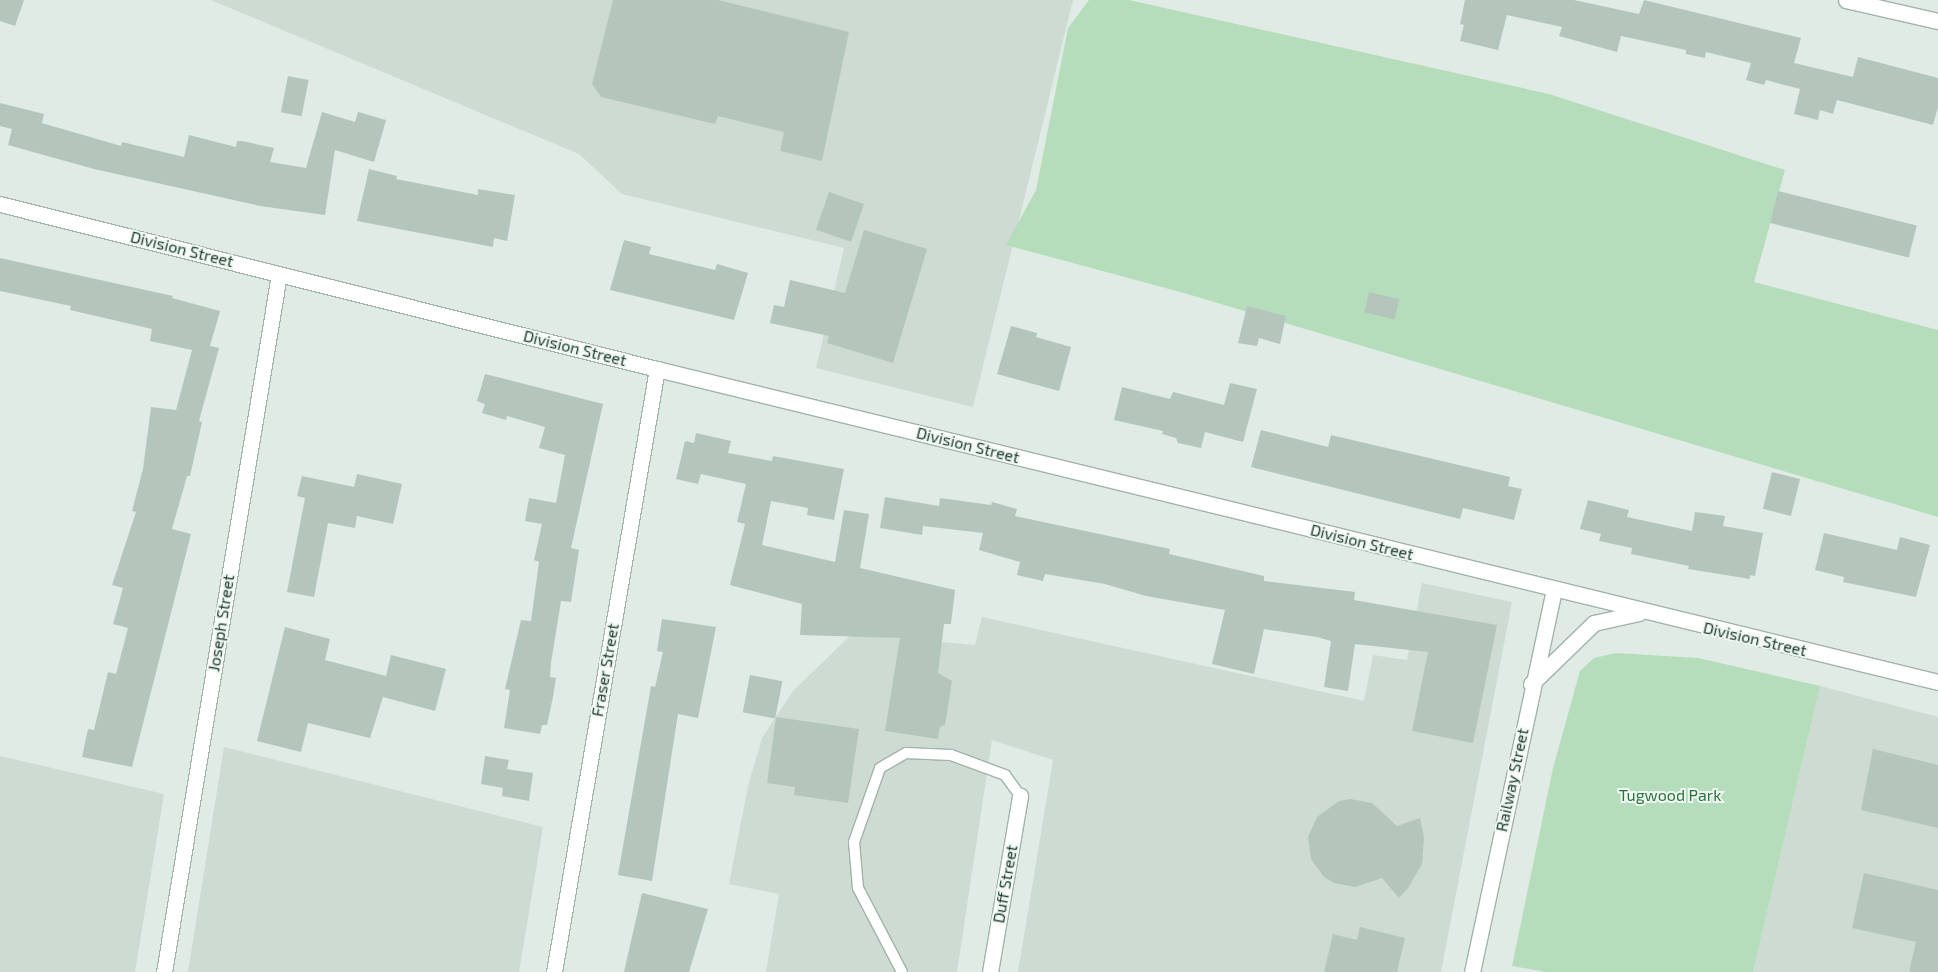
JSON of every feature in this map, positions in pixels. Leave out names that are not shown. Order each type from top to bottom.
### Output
[{"type":"main road","points":[[1846,0],[1938,21]]},
{"type":"main road","name":"Division Street","points":[[0,204],[657,369],[1643,612],[1938,682]]},
{"type":"main road","name":"Joseph Street","points":[[164,972],[279,274]]},
{"type":"main road","name":"Fraser Street","points":[[554,972],[657,369]]},
{"type":"main road","name":"Railway Street","points":[[1472,972],[1532,684],[1554,589]]},
{"type":"main road","points":[[1532,684],[1594,622],[1643,612]]},
{"type":"main road","name":"Duff Street","points":[[990,972],[1020,796]]},
{"type":"lane","points":[[902,972],[858,888],[854,842],[880,768],[906,753],[951,755],[1005,774],[1020,796]]},
{"type":"shaded area","points":[[211,0],[1073,0],[973,407],[816,368],[844,248],[622,194],[579,154]]},
{"type":"shaded area","points":[[1422,583],[1512,602],[1441,972],[1018,972],[1053,760],[992,740],[957,972],[766,972],[779,894],[729,884],[748,786],[762,738],[793,691],[852,634],[975,645],[982,617],[1364,701],[1373,655],[1407,660]]},
{"type":"shaded area","points":[[1820,686],[1938,717],[1938,972],[1753,972]]},
{"type":"shaded area","points":[[224,747],[543,827],[519,972],[188,972]]},
{"type":"shaded area","points":[[0,756],[164,794],[135,972],[0,972]]},
{"type":"green space","points":[[1089,0],[1129,0],[1549,94],[1785,170],[1754,282],[1938,330],[1938,517],[1184,293],[1006,245],[1036,190],[1068,28]]},
{"type":"green space","name":"Tugwood Park","points":[[1616,653],[1698,658],[1820,686],[1753,972],[1546,972],[1512,966],[1553,768],[1580,671],[1594,658]]},
{"type":"building","points":[[0,0],[24,0],[15,26],[0,21]]},
{"type":"building","points":[[613,0],[718,0],[849,32],[822,161],[780,151],[784,132],[718,116],[715,124],[601,97],[592,84]]},
{"type":"building","points":[[1465,0],[1574,0],[1639,14],[1644,0],[1801,38],[1794,63],[1853,77],[1858,57],[1938,78],[1938,107],[1933,125],[1837,100],[1833,114],[1820,110],[1818,120],[1794,114],[1800,89],[1766,80],[1764,85],[1746,80],[1751,63],[1706,52],[1705,58],[1686,54],[1686,50],[1621,36],[1617,52],[1559,36],[1562,27],[1507,15],[1498,50],[1460,41],[1464,25],[1460,24]]},
{"type":"building","points":[[288,76],[309,80],[302,116],[281,112]]},
{"type":"building","points":[[0,103],[44,114],[42,123],[121,146],[122,142],[184,157],[189,135],[236,147],[237,141],[242,141],[274,148],[270,162],[306,168],[322,112],[355,122],[358,112],[386,120],[374,162],[335,150],[325,215],[260,206],[94,169],[8,145],[12,129],[0,126]]},
{"type":"building","points":[[369,169],[397,176],[396,179],[478,195],[478,189],[515,195],[507,241],[494,238],[493,247],[357,221]]},
{"type":"building","points":[[1778,191],[1917,226],[1909,258],[1770,223]]},
{"type":"building","points":[[829,192],[864,204],[851,242],[816,230]]},
{"type":"building","points":[[864,230],[927,249],[893,363],[827,343],[829,336],[770,323],[774,305],[784,307],[790,280],[845,293]]},
{"type":"building","points":[[624,240],[651,247],[649,254],[715,270],[717,264],[748,273],[734,320],[610,290]]},
{"type":"building","points":[[0,258],[173,296],[172,298],[220,311],[210,346],[219,348],[199,421],[202,422],[190,476],[187,476],[172,529],[191,534],[132,767],[82,757],[88,729],[94,730],[108,672],[116,674],[128,628],[113,624],[123,588],[112,585],[136,512],[132,511],[143,469],[151,407],[176,410],[192,350],[150,341],[152,329],[70,310],[71,306],[0,291]]},
{"type":"building","points":[[1369,292],[1399,299],[1394,319],[1364,312]]},
{"type":"building","points":[[1247,306],[1286,316],[1280,344],[1259,338],[1257,346],[1238,343]]},
{"type":"building","points":[[1011,326],[1037,333],[1036,337],[1071,347],[1059,391],[997,374]]},
{"type":"building","points":[[485,374],[603,404],[571,548],[579,550],[571,602],[561,601],[551,663],[550,677],[556,678],[553,697],[547,725],[542,725],[540,734],[504,728],[510,690],[505,689],[521,620],[531,621],[539,562],[534,560],[542,524],[525,521],[529,498],[556,503],[565,455],[539,448],[545,427],[507,416],[506,420],[482,413],[485,404],[477,401]]},
{"type":"building","points":[[1230,383],[1257,389],[1243,442],[1205,432],[1201,448],[1178,443],[1176,438],[1162,434],[1163,431],[1114,420],[1122,387],[1170,399],[1173,392],[1224,405]]},
{"type":"building","points":[[1261,430],[1328,447],[1331,435],[1510,477],[1508,486],[1522,489],[1514,520],[1463,508],[1460,519],[1251,467]]},
{"type":"building","points":[[696,433],[731,441],[728,453],[772,461],[773,456],[844,469],[834,520],[807,515],[808,508],[771,501],[762,545],[835,562],[844,510],[869,514],[860,568],[955,590],[951,624],[944,624],[938,673],[952,681],[945,725],[940,727],[938,739],[885,731],[900,638],[800,635],[802,604],[730,585],[745,524],[737,522],[746,484],[701,474],[698,484],[676,479],[685,441],[694,443]]},
{"type":"building","points":[[1772,472],[1800,479],[1791,516],[1763,509]]},
{"type":"building","points":[[357,474],[402,484],[393,524],[357,516],[355,528],[328,523],[314,597],[287,592],[305,498],[297,496],[302,476],[354,487]]},
{"type":"building","points":[[885,497],[939,506],[940,498],[991,505],[992,502],[1017,509],[1015,516],[1170,549],[1169,554],[1264,576],[1264,581],[1355,592],[1354,600],[1497,625],[1473,743],[1412,731],[1428,652],[1355,644],[1348,691],[1324,687],[1331,641],[1317,637],[1264,629],[1254,674],[1212,664],[1225,610],[1146,596],[1105,584],[1045,574],[1043,581],[1017,575],[1020,562],[979,550],[983,533],[923,526],[922,535],[880,528]]},
{"type":"building","points":[[1588,500],[1629,510],[1627,517],[1692,531],[1695,512],[1725,516],[1723,526],[1763,533],[1755,576],[1750,575],[1750,579],[1688,569],[1689,566],[1631,554],[1632,548],[1599,541],[1601,534],[1580,529]]},
{"type":"building","points":[[1824,533],[1897,550],[1900,537],[1930,545],[1916,597],[1843,582],[1844,577],[1815,570]]},
{"type":"building","points":[[662,619],[716,627],[698,718],[678,714],[652,881],[618,875],[651,686],[655,687],[663,652],[657,651]]},
{"type":"building","points":[[285,627],[330,639],[325,660],[386,676],[391,655],[446,669],[435,711],[383,697],[370,738],[308,723],[301,752],[257,741]]},
{"type":"building","points":[[750,675],[782,681],[775,719],[743,712]]},
{"type":"building","points":[[776,717],[859,729],[848,803],[794,795],[795,787],[767,783]]},
{"type":"building","points":[[1873,749],[1938,765],[1938,828],[1861,810]]},
{"type":"building","points":[[485,756],[509,760],[507,769],[533,773],[529,801],[502,796],[503,788],[481,784]]},
{"type":"building","points":[[1350,799],[1372,803],[1397,826],[1420,818],[1424,837],[1422,864],[1408,888],[1399,898],[1382,878],[1355,887],[1334,883],[1324,877],[1311,859],[1308,837],[1317,817],[1339,801]]},
{"type":"building","points":[[1864,873],[1938,890],[1938,972],[1909,972],[1916,942],[1852,928]]},
{"type":"building","points":[[642,893],[708,909],[689,972],[624,972]]},
{"type":"building","points":[[1360,927],[1405,938],[1397,972],[1324,972],[1333,934],[1357,940]]}]
